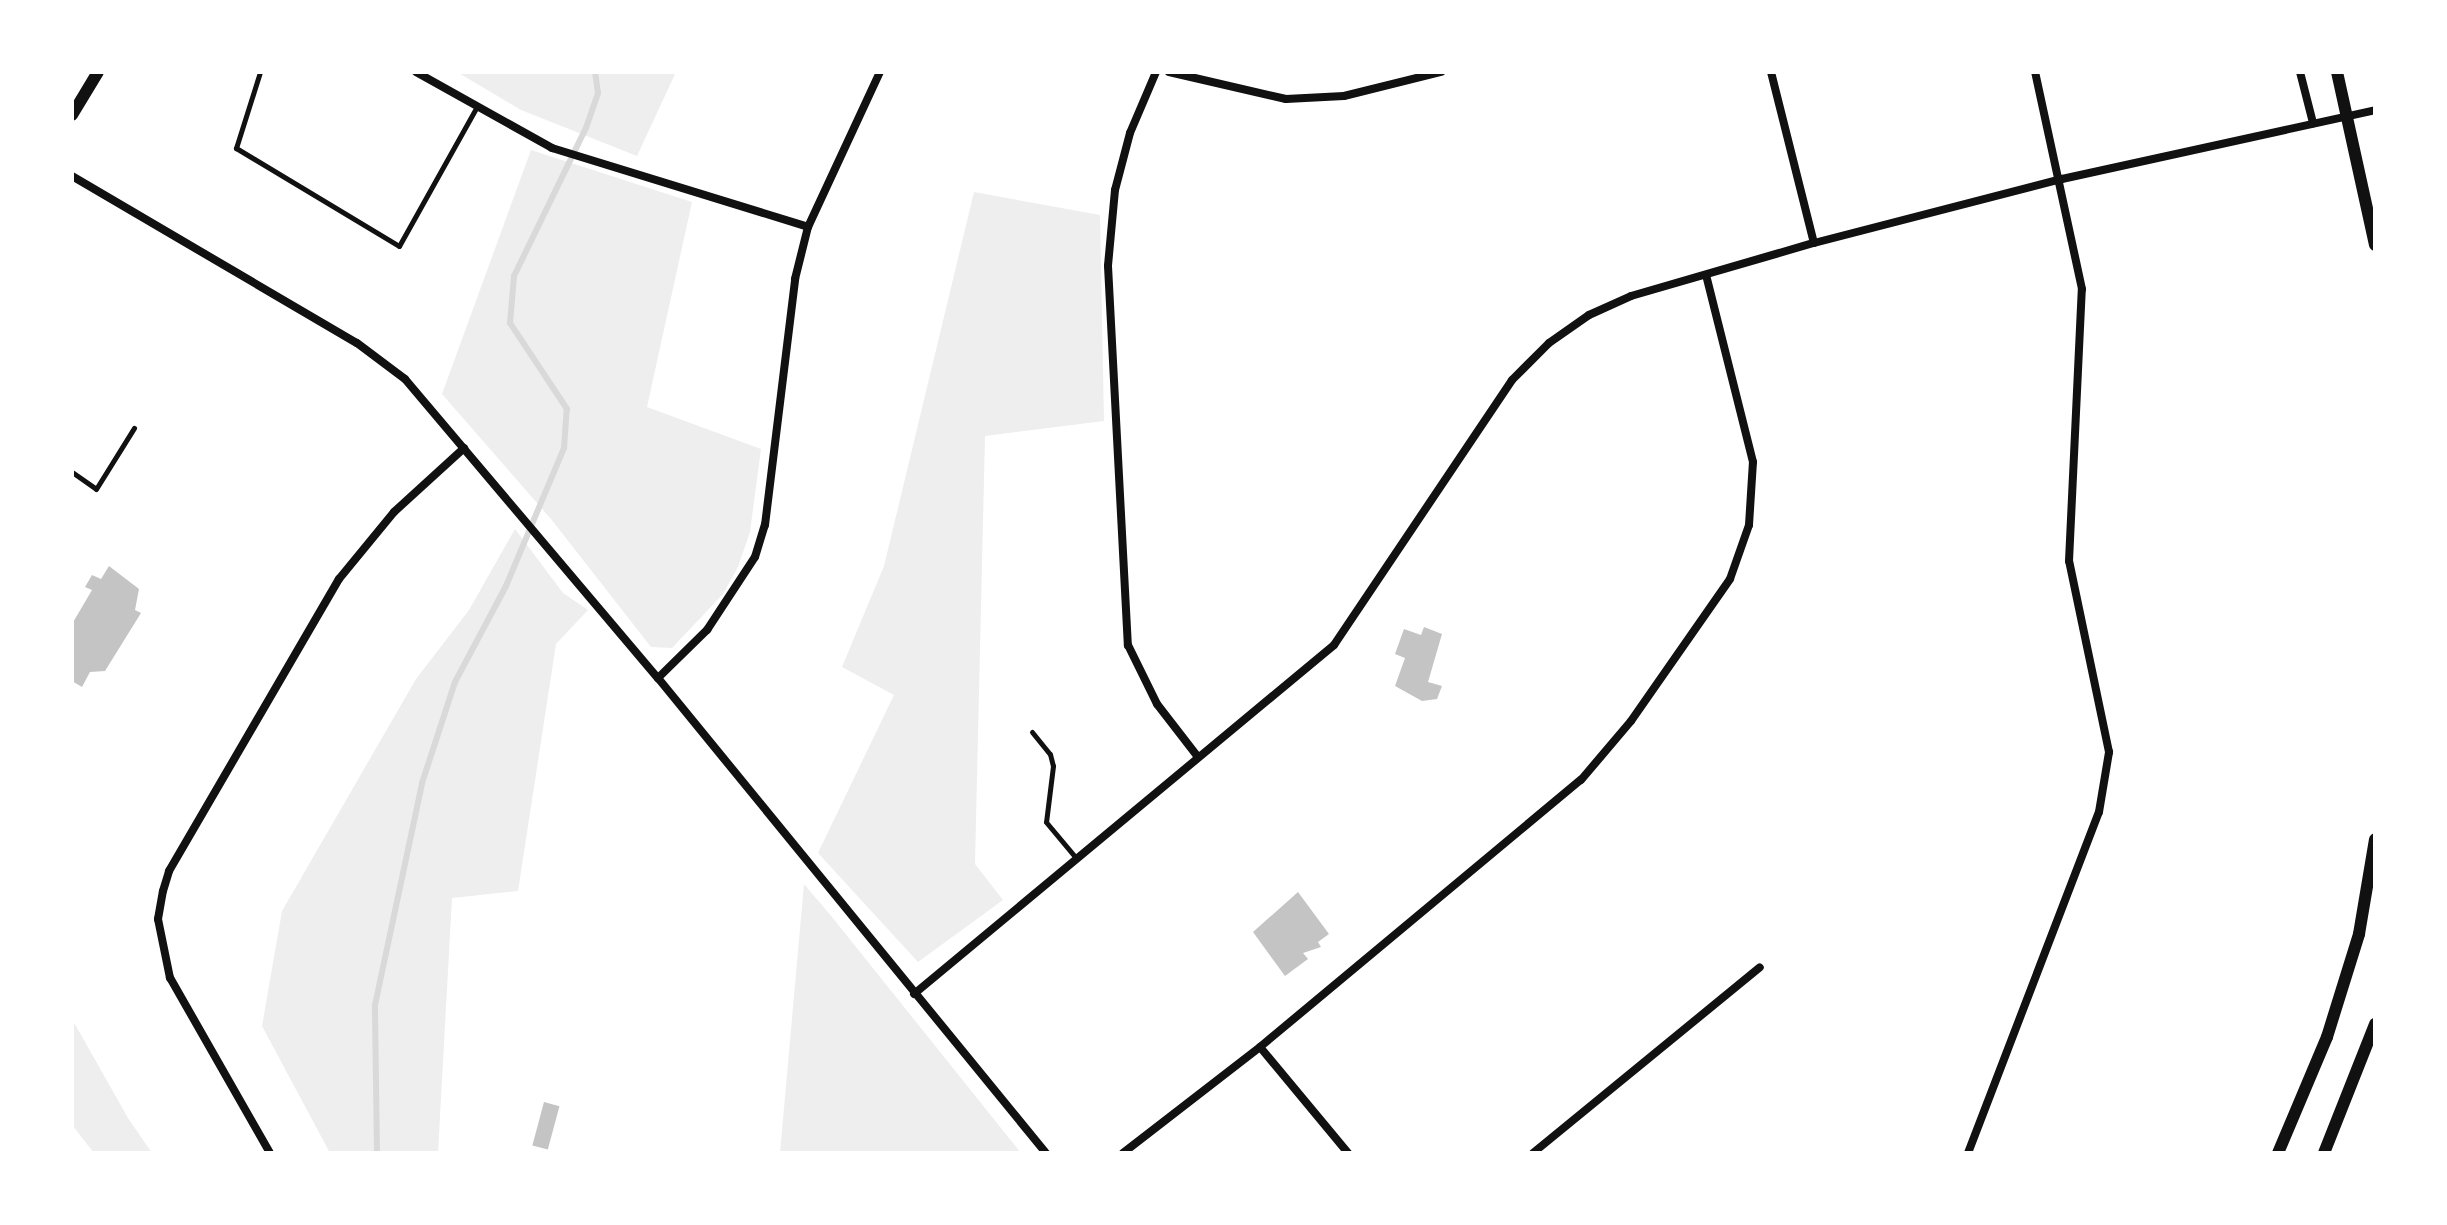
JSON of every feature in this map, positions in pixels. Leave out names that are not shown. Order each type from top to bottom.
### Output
[{"type":"street","points":[[72,115],[98,72]]},
{"type":"street","points":[[416,72],[552,148],[808,227]]},
{"type":"street","points":[[658,678],[707,630],[755,557],[765,525],[795,279],[808,227],[880,72]]},
{"type":"street","points":[[1156,72],[1130,133],[1115,190],[1108,266],[1128,645],[1157,704],[1198,757]]},
{"type":"street","points":[[1169,72],[1286,99],[1344,96],[1441,72]]},
{"type":"street","points":[[1771,72],[1814,243]]},
{"type":"street","points":[[1968,1153],[2099,812],[2109,752],[2069,561],[2082,289],[2062,179],[2035,72]]},
{"type":"street","points":[[2300,72],[2313,123]]},
{"type":"street","points":[[2337,72],[2375,245]]},
{"type":"street","points":[[914,994],[1334,645],[1380,582],[1481,422],[1549,343],[1589,315],[1631,296],[1814,243],[2062,179],[2375,110]]},
{"type":"street","points":[[72,176],[379,357],[421,396],[658,678],[1046,1153]]},
{"type":"street","points":[[1123,1153],[1260,1047],[1581,780],[1631,721],[1730,579],[1749,525],[1753,462],[1706,275]]},
{"type":"street","points":[[270,1153],[170,978],[158,919],[163,891],[169,871],[339,579],[394,512],[464,448]]},
{"type":"street","points":[[2278,1153],[2327,1037],[2359,934],[2375,839]]},
{"type":"street","points":[[1533,1153],[1760,967]]},
{"type":"street","points":[[2324,1153],[2375,1024]]},
{"type":"street","points":[[1260,1047],[1348,1153]]},
{"type":"lane","points":[[260,72],[236,148],[399,246],[476,108]]},
{"type":"lane","points":[[72,472],[96,489],[134,428]]},
{"type":"lane","points":[[1032,732],[1050,754],[1053,766],[1046,822],[1077,859]]},
{"type":"shaded area","points":[[457,72],[676,72],[637,156],[521,110]]},
{"type":"shaded area","points":[[531,150],[692,202],[647,407],[761,449],[750,532],[738,567],[723,594],[672,648],[651,647],[551,519],[442,394]]},
{"type":"shaded area","points":[[974,192],[1100,215],[1104,421],[985,436],[975,864],[1003,900],[918,962],[818,853],[894,695],[842,667],[884,566]]},
{"type":"shaded area","points":[[515,529],[563,593],[588,610],[556,644],[518,891],[452,898],[438,1153],[330,1153],[262,1026],[282,911],[416,679],[469,610]]},
{"type":"shaded area","points":[[804,884],[832,917],[1021,1153],[780,1153]]},
{"type":"shaded area","points":[[72,1019],[128,1118],[152,1153],[94,1153],[72,1125]]},
{"type":"building","points":[[109,566],[139,589],[135,610],[141,613],[105,671],[90,672],[82,687],[72,681],[72,624],[92,590],[85,587],[92,575],[101,579]]},
{"type":"building","points":[[1424,627],[1442,634],[1428,682],[1442,686],[1437,699],[1422,701],[1395,686],[1405,658],[1395,654],[1404,629],[1421,635]]},
{"type":"building","points":[[1298,892],[1329,934],[1318,942],[1321,947],[1303,953],[1308,959],[1285,976],[1253,932]]},
{"type":"building","points":[[544,1102],[559,1106],[548,1150],[532,1145]]},
{"type":"waterway","points":[[377,1153],[375,1005],[422,783],[455,682],[506,586],[564,448],[567,409],[510,323],[514,276],[586,128],[598,93],[595,72]]}]
